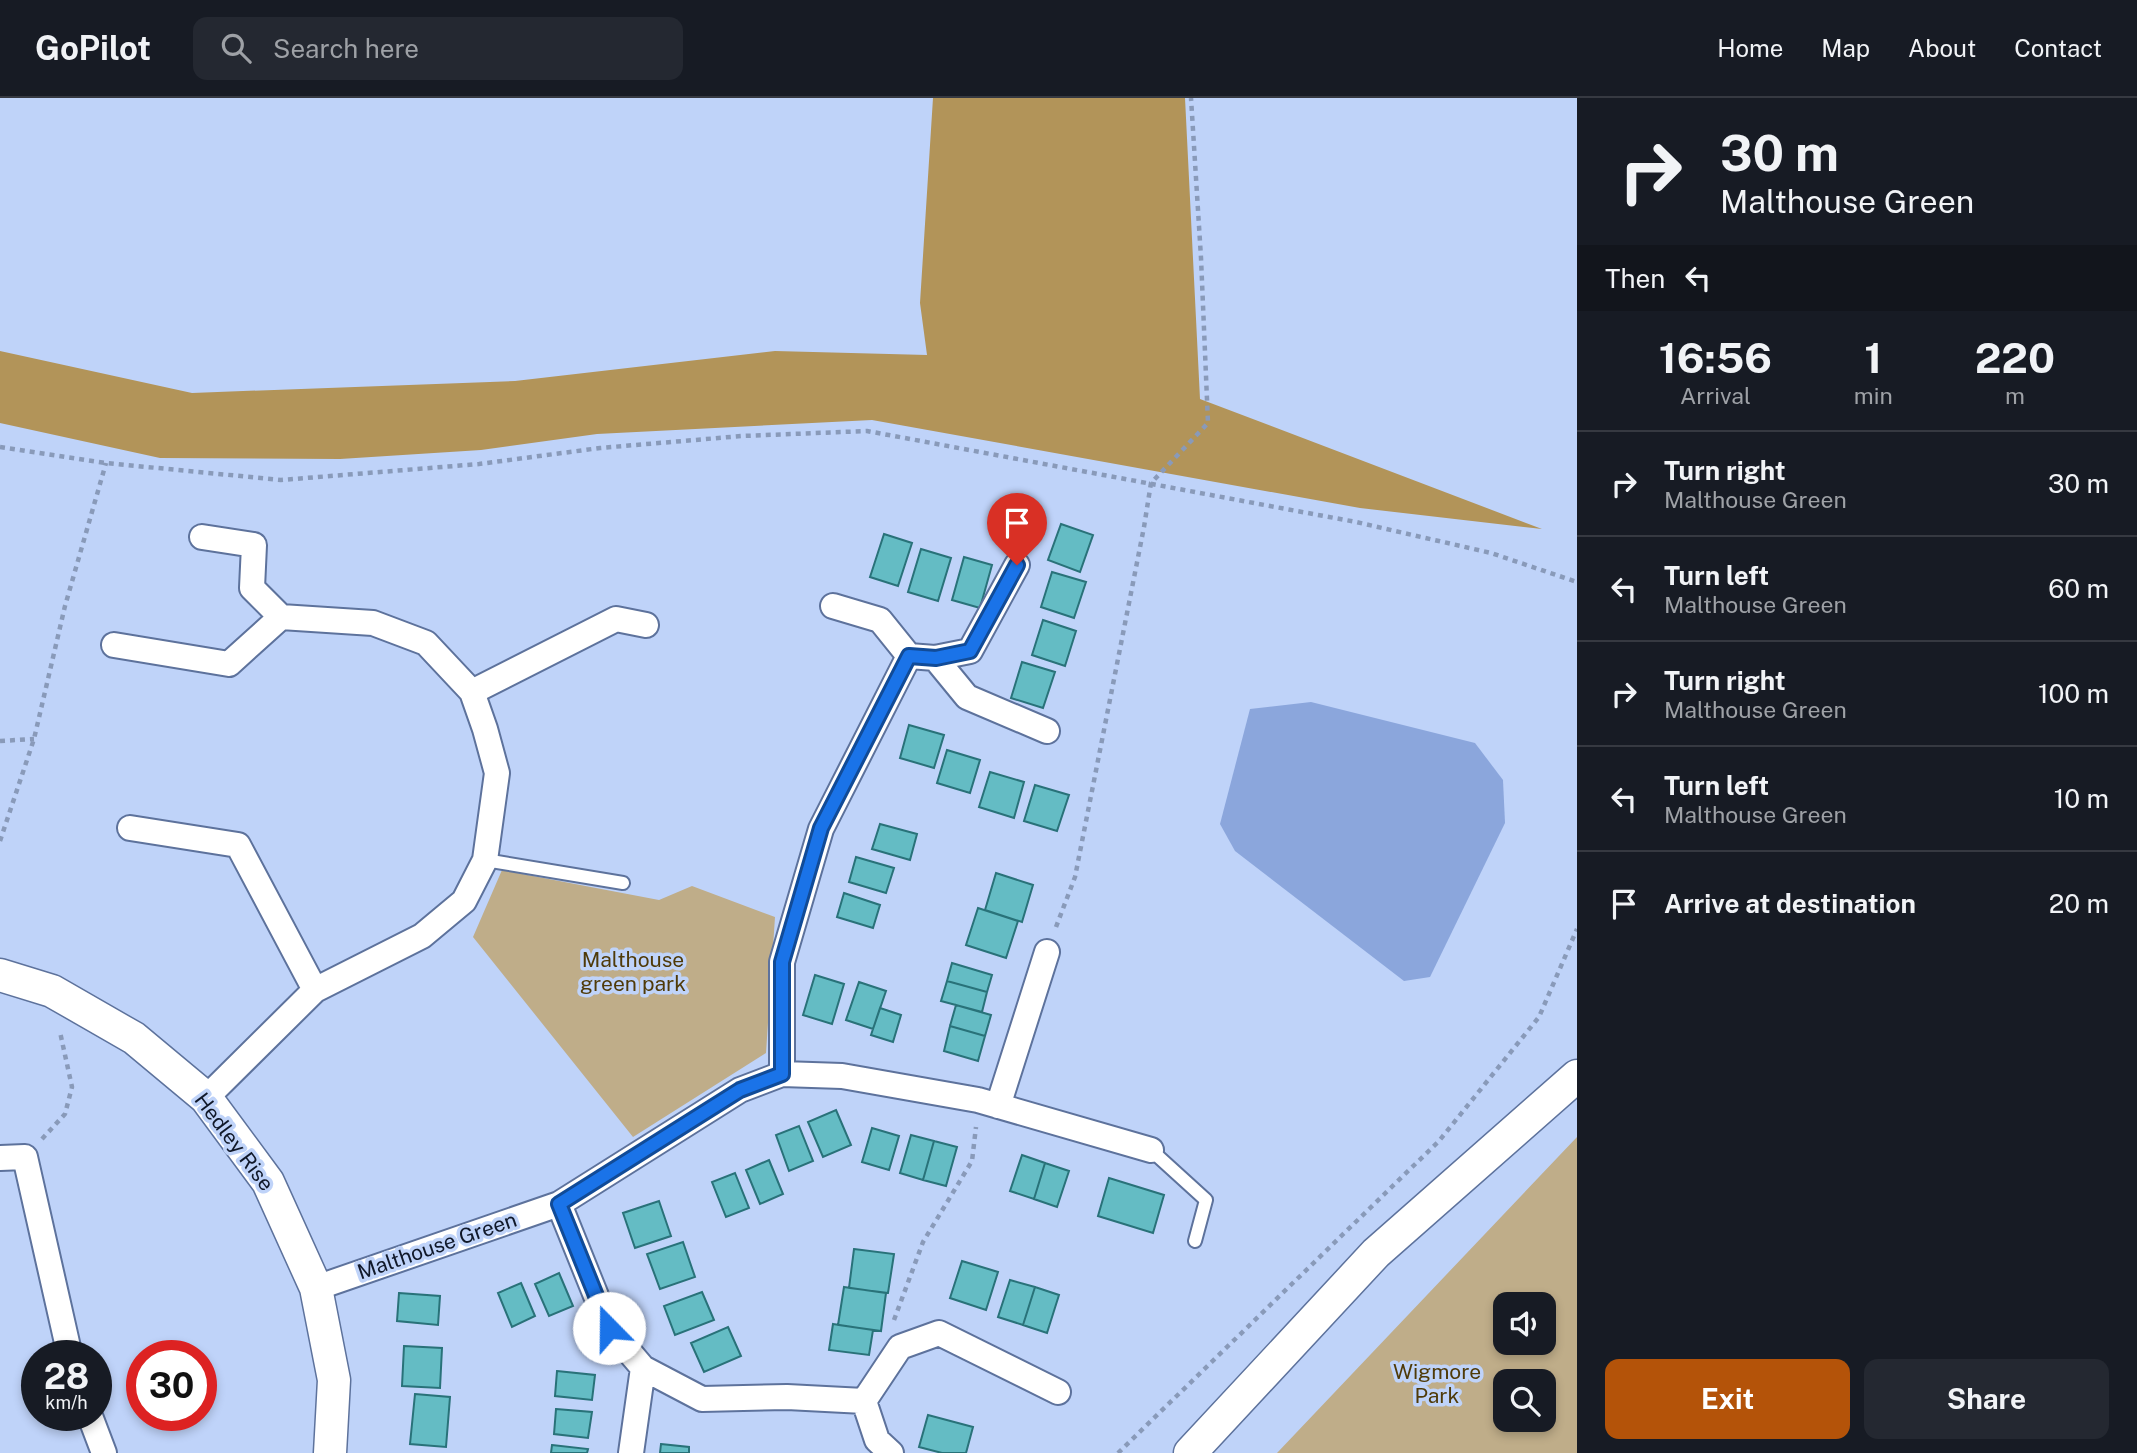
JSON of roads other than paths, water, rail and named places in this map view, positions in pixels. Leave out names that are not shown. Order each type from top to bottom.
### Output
[{"type":"street","points":[[202,537],[254,545],[252,588],[281,617],[373,623],[426,643],[472,692],[497,773],[485,860],[464,901],[422,936],[315,990],[206,1098]]},
{"type":"street","points":[[833,606],[880,620],[909,656],[936,658],[970,651],[1017,565]]},
{"type":"street","points":[[114,645],[229,664],[281,617]]},
{"type":"street","points":[[472,692],[616,619],[646,625]]},
{"type":"street","points":[[782,1074],[782,962],[821,828],[909,656]]},
{"type":"street","points":[[936,658],[967,697],[1047,731]]},
{"type":"street","points":[[130,828],[238,845],[315,990]]},
{"type":"street","points":[[988,1103],[1047,952]]},
{"type":"street","name":"Hedley Rise","points":[[0,975],[52,991],[134,1038],[206,1098],[268,1182],[316,1288],[334,1380],[330,1453]]},
{"type":"street","name":"Malthouse Green","points":[[316,1288],[559,1204],[740,1090],[782,1074],[842,1076],[988,1103],[1151,1150]]},
{"type":"street","points":[[1190,1453],[1376,1253],[1577,1076]]},
{"type":"street","points":[[0,1158],[25,1157],[67,1340]]},
{"type":"street","points":[[559,1204],[609,1328],[643,1368],[702,1399],[787,1397],[864,1401]]},
{"type":"street","points":[[864,1401],[900,1347],[939,1333],[1058,1392]]},
{"type":"street","points":[[631,1453],[643,1368]]},
{"type":"street","points":[[864,1401],[877,1440],[891,1453]]},
{"type":"street","points":[[96,1431],[104,1453]]},
{"type":"lane","points":[[485,860],[624,883]]},
{"type":"lane","points":[[1151,1150],[1206,1200],[1195,1241]]},
{"type":"water","points":[[1311,702],[1475,743],[1503,780],[1505,823],[1430,977],[1404,981],[1235,851],[1220,824],[1250,709]]},
{"type":"park label","name":"Malthouse green park","points":[[633,972]]},
{"type":"park label","name":"Wigmore Park","points":[[1437,1384]]}]
